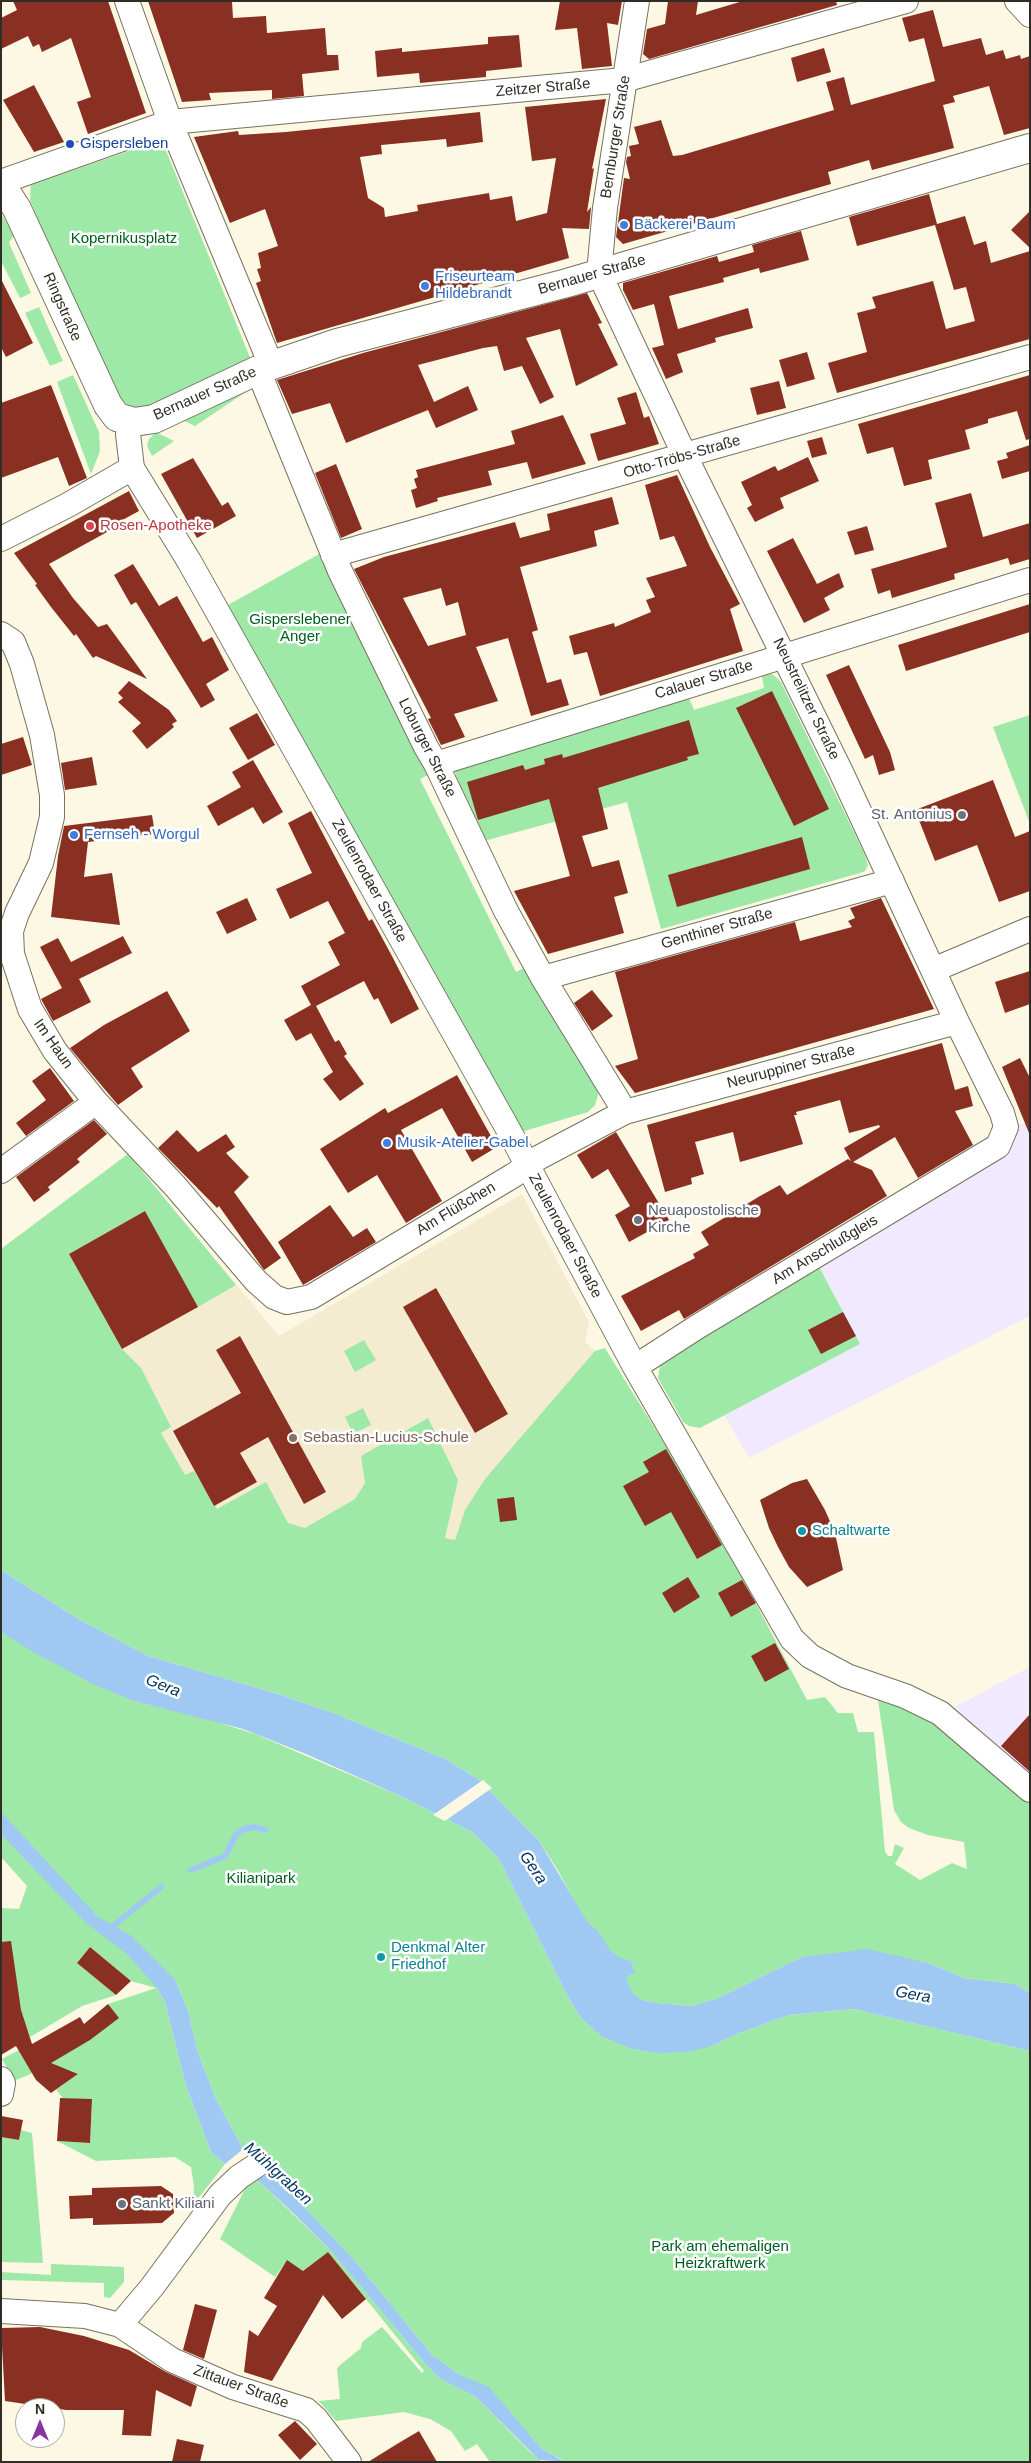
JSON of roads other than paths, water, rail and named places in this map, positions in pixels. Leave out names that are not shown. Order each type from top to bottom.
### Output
[{"type":"street","points":[[127,1],[170,122],[264,368]]},
{"type":"street","name":"Bernburger Straße","points":[[599,273],[605,208],[637,1]]},
{"type":"street","name":"Zeitzer Straße","points":[[170,122],[624,80],[906,1]]},
{"type":"street","points":[[1017,1],[1030,14]]},
{"type":"street","points":[[1,182],[170,122]]},
{"type":"street","name":"Bernauer Straße","points":[[130,422],[154,419],[264,368],[337,343],[478,308],[1030,148]]},
{"type":"street","name":"Ringstraße","points":[[1,182],[17,209],[108,405],[113,413],[130,422]]},
{"type":"street","name":"Neustrelitzer Straße","points":[[599,273],[686,456],[785,655],[957,1022],[1002,1113],[1006,1127]]},
{"type":"street","name":"Otto-Tröbs-Straße","points":[[333,555],[1030,357]]},
{"type":"street","name":"Loburger Straße","points":[[264,368],[333,555],[426,747],[436,764],[506,911],[543,978],[625,1112]]},
{"type":"street","name":"Zeulenrodaer Straße","points":[[130,422],[128,434],[132,468],[189,561],[508,1129],[526,1166],[635,1366],[792,1639],[810,1656],[847,1676],[905,1696],[940,1713],[1030,1790]]},
{"type":"street","points":[[1,538],[68,505],[132,468]]},
{"type":"street","name":"Calauer Straße","points":[[436,764],[1030,580]]},
{"type":"street","name":"Im Haun","points":[[1,634],[13,642],[22,664],[42,735],[52,794],[52,817],[41,863],[17,913],[11,931],[12,954],[30,1009],[40,1030],[96,1102],[175,1186],[256,1281],[274,1297],[287,1302]]},
{"type":"street","name":"Genthiner Straße","points":[[543,978],[892,880]]},
{"type":"street","points":[[933,970],[1030,929]]},
{"type":"street","name":"Neuruppiner Straße","points":[[625,1112],[957,1022]]},
{"type":"street","points":[[1,1171],[96,1102]]},
{"type":"street","name":"Am Flüßchen","points":[[287,1302],[311,1297],[526,1166],[625,1112]]},
{"type":"street","name":"Am Anschlußgleis","points":[[635,1366],[998,1146],[1006,1127]]},
{"type":"street","points":[[1,2079],[3,2083],[1,2094]]},
{"type":"street","points":[[120,2325],[152,2287],[220,2195],[239,2177],[260,2163]]},
{"type":"street","name":"Zittauer Straße","points":[[1,2311],[85,2316],[120,2325],[172,2360],[233,2387],[306,2410],[316,2419],[349,2462]]},
{"type":"water","name":"Gera","points":[[1,1570],[75,1617],[148,1656],[278,1694],[333,1713],[446,1759],[479,1780],[539,1841],[588,1923],[598,1931],[610,1950],[620,1958],[631,1961],[635,1973],[629,1975],[626,1979],[632,1993],[640,1999],[656,2003],[693,2006],[718,1998],[802,1957],[867,1949],[928,1963],[964,1978],[1015,1984],[1030,1993],[1030,2051],[854,2009],[789,2015],[737,2034],[712,2046],[688,2052],[656,2053],[632,2049],[602,2037],[581,2018],[568,1997],[499,1859],[472,1832],[407,1799],[306,1754],[243,1729],[134,1701],[93,1684],[35,1653],[1,1632]]},
{"type":"water","points":[[1,1812],[97,1916],[130,1935],[176,1981],[189,2014],[197,2050],[215,2097],[243,2149],[276,2177],[357,2263],[432,2355],[460,2375],[489,2387],[541,2448],[565,2462],[539,2460],[476,2397],[442,2380],[428,2367],[330,2250],[293,2213],[262,2184],[225,2164],[211,2152],[186,2086],[165,2002],[157,1988],[127,1954],[85,1922],[1,1834]]},
{"type":"waterway","points":[[191,1870],[225,1856],[236,1835],[244,1829],[254,1827],[265,1830]]},
{"type":"waterway","points":[[108,1930],[161,1887]]},
{"type":"place","name":"Gispersleben","points":[[70,144]]},
{"type":"place","name":"Bäckerei Baum","points":[[624,225]]},
{"type":"place","name":"Friseurteam Hildebrandt","points":[[425,286]]},
{"type":"place","name":"Rosen-Apotheke","points":[[90,526]]},
{"type":"place","name":"St. Antonius","points":[[962,815]]},
{"type":"place","name":"Fernseh - Worgul","points":[[74,835]]},
{"type":"place","name":"Musik-Atelier-Gabel","points":[[387,1143]]},
{"type":"place","name":"Neuapostolische Kirche","points":[[638,1220]]},
{"type":"place","name":"Sebastian-Lucius-Schule","points":[[293,1438]]},
{"type":"place","name":"Schaltwarte","points":[[802,1531]]},
{"type":"place","name":"Denkmal Alter Friedhof","points":[[381,1957]]},
{"type":"place","name":"Sankt Kiliani","points":[[122,2204]]},
{"type":"park label","name":"Kopernikusplatz","points":[[124,239]]},
{"type":"park label","name":"Gisperslebener Anger","points":[[300,628]]},
{"type":"park label","name":"Kilianipark","points":[[261,1879]]},
{"type":"park label","name":"Park am ehemaligen Heizkraftwerk","points":[[720,2256]]},
{"type":"water label","name":"Mühlgraben","points":[[278,2174]]}]
